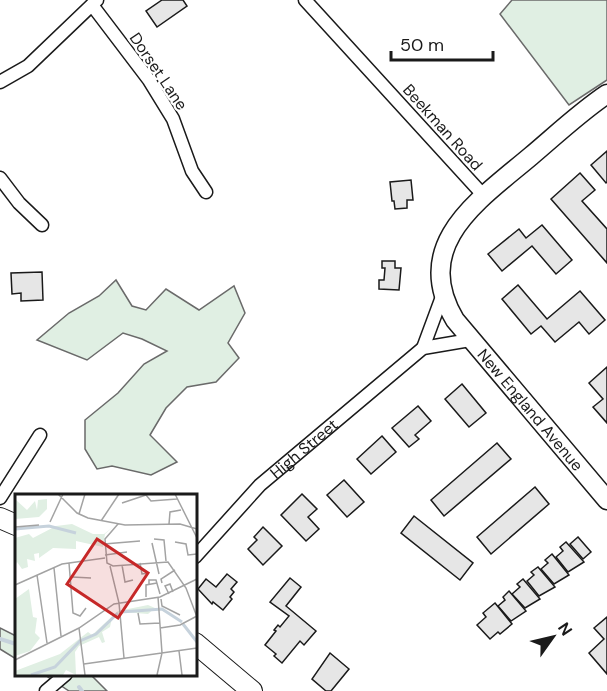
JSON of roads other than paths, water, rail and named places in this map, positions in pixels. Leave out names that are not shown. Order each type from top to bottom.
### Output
[{"type":"main road","points":[[0,518],[15,525]]},
{"type":"main road","points":[[196,644],[252,691]]},
{"type":"street","name":"Beekman Road","points":[[305,0],[484,196]]},
{"type":"street","points":[[0,82],[28,66],[95,3]]},
{"type":"street","name":"Dorset Lane","points":[[95,3],[149,80],[173,119],[192,171],[206,192]]},
{"type":"street","name":"High Street","points":[[455,320],[443,294],[441,270],[445,246],[454,228],[484,196],[607,94]]},
{"type":"street","points":[[0,178],[19,203],[42,225]]},
{"type":"street","name":"High Street","points":[[196,556],[260,485],[423,348],[443,294]]},
{"type":"street","name":"New England Avenue","points":[[455,320],[607,500]]},
{"type":"street","points":[[423,348],[470,340]]},
{"type":"street","points":[[0,498],[40,435]]},
{"type":"street","points":[[46,691],[65,676]]},
{"type":"waterway","points":[[0,639],[15,644]]},
{"type":"waterway","points":[[79,687],[82,691]]}]
